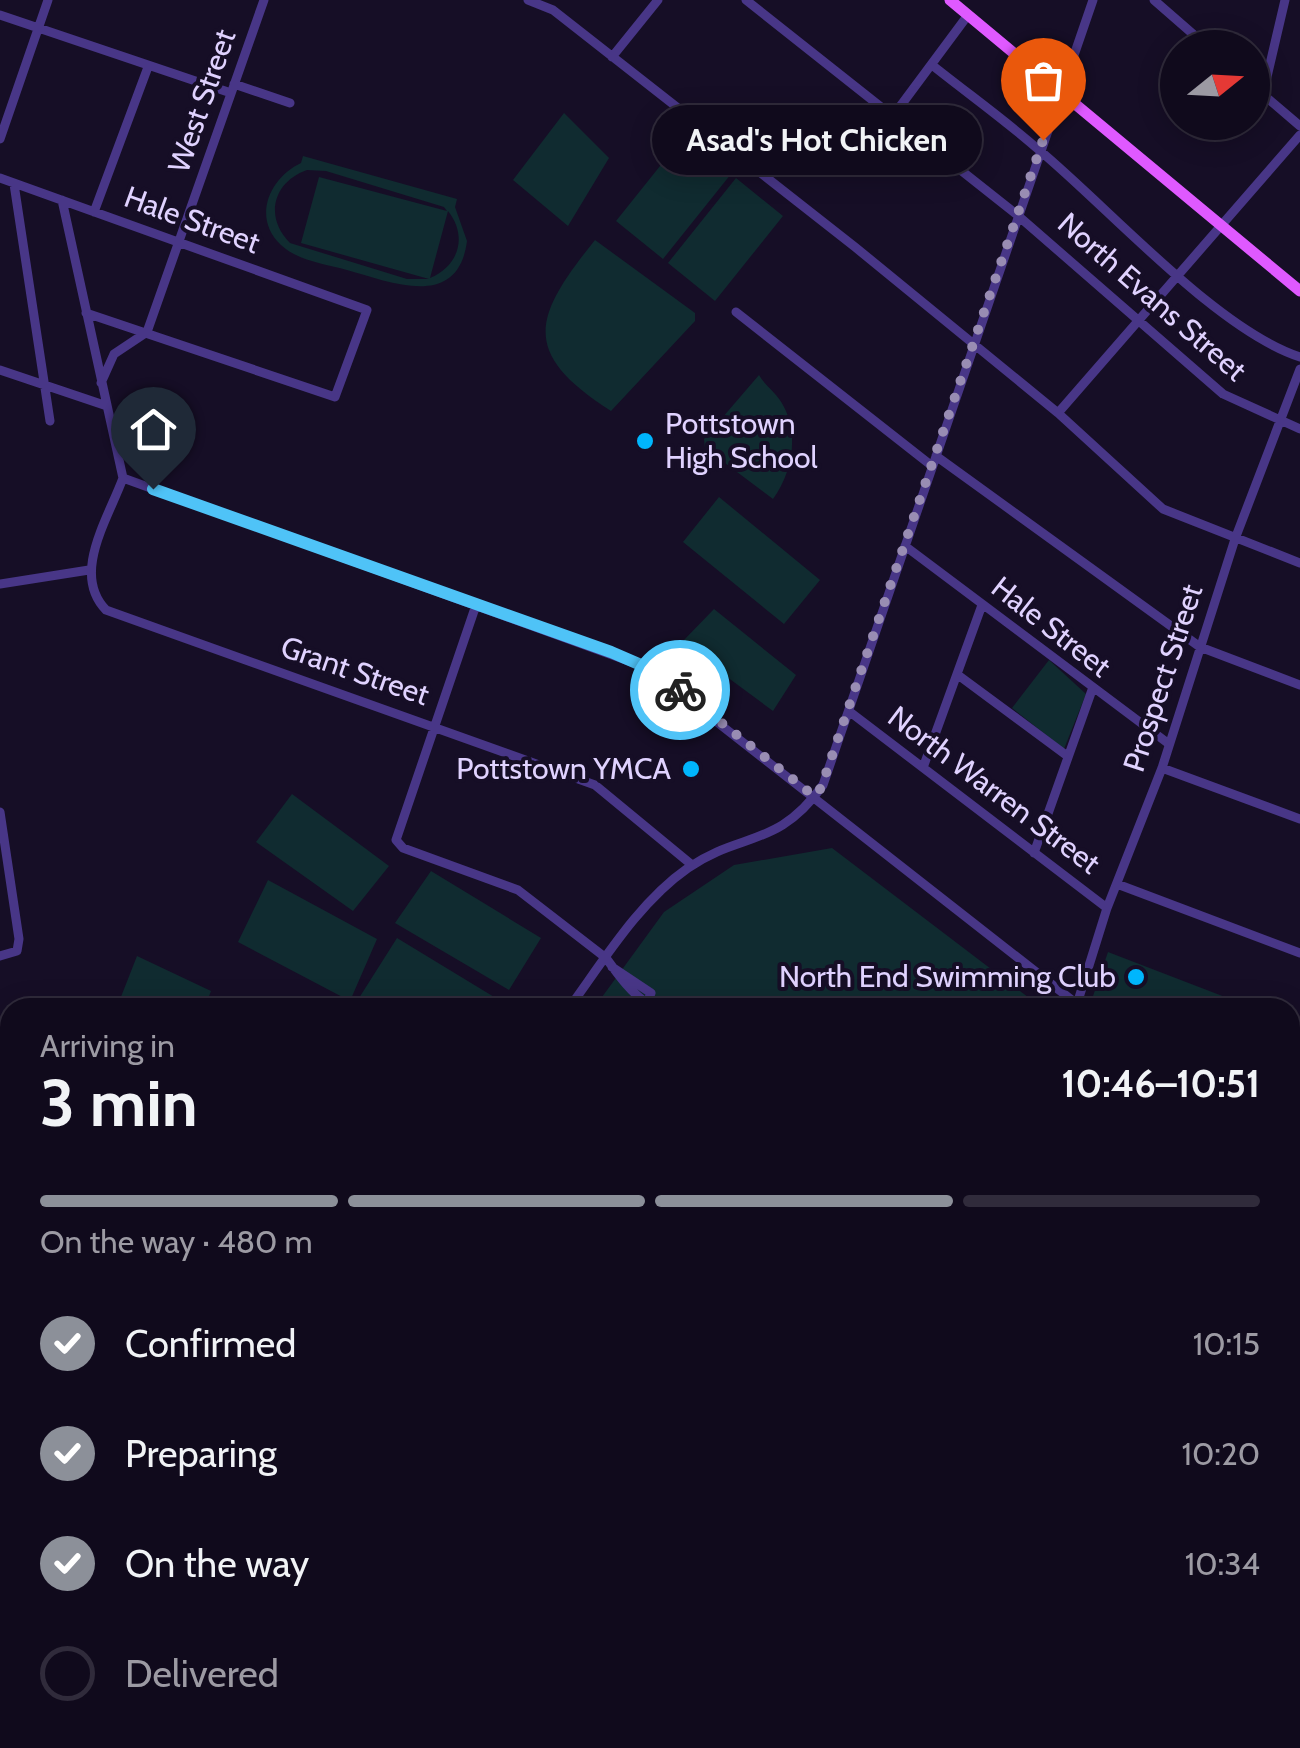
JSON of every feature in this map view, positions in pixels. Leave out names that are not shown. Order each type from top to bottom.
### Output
[{"type":"main road","points":[[950,0],[1219,228],[1300,291]]},
{"type":"street","points":[[0,139],[48,0]]},
{"type":"street","name":"West Street","points":[[147,332],[264,0]]},
{"type":"street","points":[[528,0],[553,10],[973,344],[1058,413],[1162,508],[1300,563]]},
{"type":"street","points":[[612,57],[658,0]]},
{"type":"street","name":"North Evans Street","points":[[746,0],[1016,214],[1223,394],[1300,428]]},
{"type":"street","points":[[578,998],[661,891],[692,865],[772,834],[822,785],[1093,0]]},
{"type":"street","points":[[1154,0],[1188,30]]},
{"type":"street","points":[[1270,64],[1285,0]]},
{"type":"street","points":[[0,16],[148,67],[290,103]]},
{"type":"street","points":[[893,116],[968,16]]},
{"type":"street","points":[[932,65],[1039,150],[1180,276],[1262,342],[1300,357]]},
{"type":"street","points":[[94,212],[148,67]]},
{"type":"street","points":[[1270,100],[1300,126]]},
{"type":"street","points":[[1058,413],[1300,135]]},
{"type":"street","name":"Hale Street","points":[[0,178],[368,310],[335,397],[147,332]]},
{"type":"street","points":[[14,184],[50,422]]},
{"type":"street","points":[[0,584],[89,570],[122,478],[62,200]]},
{"type":"street","points":[[736,312],[932,466]]},
{"type":"street","points":[[86,314],[147,332]]},
{"type":"street","points":[[100,386],[114,354],[147,332]]},
{"type":"street","name":"Prospect Street","points":[[1082,998],[1108,908],[1162,768],[1235,539],[1300,369]]},
{"type":"street","points":[[0,370],[104,405]]},
{"type":"street","points":[[936,456],[1200,647],[1300,685]]},
{"type":"street","points":[[122,478],[648,668],[1070,998]]},
{"type":"street","name":"Hale Street","points":[[904,546],[1169,744]]},
{"type":"street","name":"Grant Street","points":[[89,570],[92,596],[106,610],[594,785],[692,865]]},
{"type":"street","points":[[476,605],[432,724],[396,840],[402,848],[518,890],[609,962]]},
{"type":"street","points":[[924,765],[982,605]]},
{"type":"street","points":[[958,675],[1066,755]]},
{"type":"street","points":[[1034,853],[1092,690]]},
{"type":"street","name":"North Warren Street","points":[[850,712],[1108,908]]},
{"type":"street","points":[[1162,768],[1300,819]]},
{"type":"street","points":[[0,812],[20,939],[17,951],[0,956]]},
{"type":"street","name":"North Warren Street","points":[[1117,884],[1300,953]]},
{"type":"green space","points":[[564,113],[609,158],[568,226],[513,180]]},
{"type":"green space","points":[[684,136],[731,174],[663,259],[616,221]]},
{"type":"green space","points":[[303,156],[457,199],[455,207],[467,241],[461,263],[451,277],[437,284],[402,285],[321,264],[288,250],[272,234],[266,211],[280,178],[301,163]],"holes":[[[307,170],[326,171],[444,207],[447,211],[319,177],[301,243],[429,279],[407,279],[290,243],[277,222],[276,201],[286,183]],[[448,211],[458,230],[457,249],[448,266],[430,278]]]},
{"type":"green space","points":[[736,178],[783,216],[715,301],[668,263]]},
{"type":"green space","points":[[595,240],[695,313],[695,321],[611,411],[561,371],[550,352],[546,333],[549,313],[559,291]]},
{"type":"green space","points":[[759,375],[781,402],[791,430],[789,466],[773,499],[705,448],[704,439]]},
{"type":"green space","points":[[719,497],[820,580],[784,624],[683,542]]},
{"type":"green space","points":[[714,609],[796,675],[773,711],[685,646],[684,640]]},
{"type":"green space","points":[[1049,660],[1086,694],[1064,749],[1012,708]]},
{"type":"green space","points":[[292,794],[389,866],[353,911],[256,842]]},
{"type":"green space","points":[[832,848],[1029,998],[601,998],[664,912],[734,865]]},
{"type":"green space","points":[[431,871],[541,938],[509,990],[395,923]]},
{"type":"green space","points":[[268,880],[377,939],[351,998],[344,998],[238,942]]},
{"type":"green space","points":[[397,938],[496,998],[359,998]]},
{"type":"green space","name":"North End Swimming Club","points":[[1108,952],[1228,998],[1092,998]]},
{"type":"green space","points":[[137,956],[211,991],[208,998],[121,998]]},
{"type":"way so far","points":[[680,690],[814,796],[821,788],[1043,140]]},
{"type":"place","name":"Asad's Hot Chicken","points":[[1043,140]]},
{"type":"place","name":"Pottstown High School","points":[[645,441]]},
{"type":"place","name":"Pottstown YMCA","points":[[691,769]]},
{"type":"place","name":"North End Swimming Club","points":[[1136,977]]},
{"type":"route","points":[[153,489],[611,652],[648,668],[680,690]]}]
